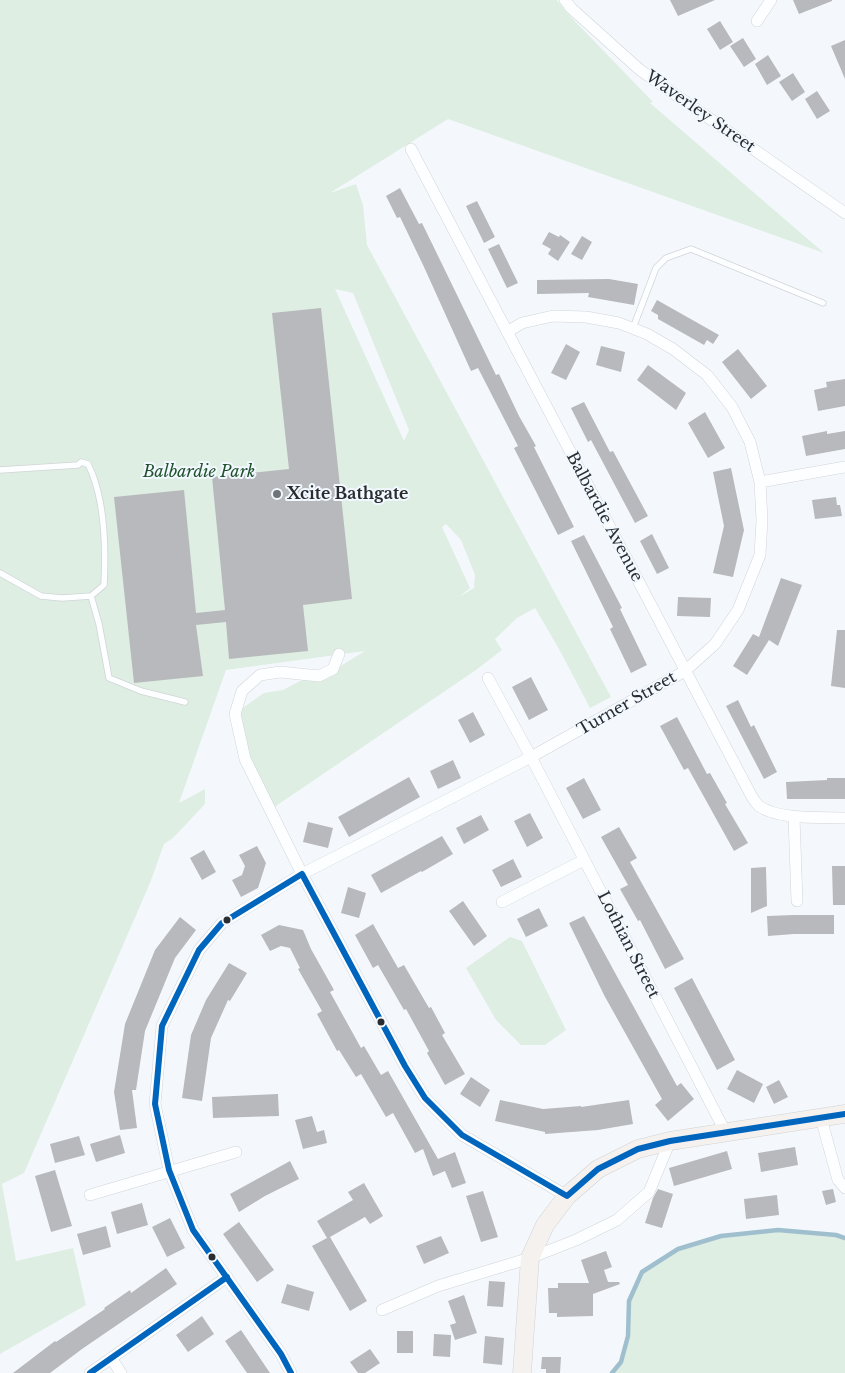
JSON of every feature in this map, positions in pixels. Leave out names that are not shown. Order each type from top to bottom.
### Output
[{"type":"main road","points":[[522,1373],[530,1258],[545,1225],[566,1196],[598,1169],[638,1150],[670,1142],[845,1114]]},
{"type":"street","name":"Waverley Street","points":[[565,0],[571,8],[640,70],[845,213]]},
{"type":"street","points":[[757,21],[771,0]]},
{"type":"street","name":"Balbardie Avenue","points":[[411,149],[752,797],[759,806],[794,817],[845,818]]},
{"type":"street","name":"Turner Street","points":[[290,1373],[281,1354],[193,1230],[169,1170],[155,1104],[162,1026],[198,950],[222,924],[302,874],[531,757],[685,671],[715,644],[738,610],[760,555],[762,520],[760,482],[750,442],[732,407],[707,375],[673,349],[647,334],[619,323],[586,317],[553,316],[522,323],[507,332]]},
{"type":"street","points":[[760,482],[845,467]]},
{"type":"street","points":[[340,654],[333,669],[319,676],[280,672],[260,675],[242,691],[235,714],[245,759],[302,874],[405,1066],[425,1098],[462,1135],[566,1196]]},
{"type":"street","name":"Lothian Street","points":[[488,678],[726,1133]]},
{"type":"street","points":[[794,817],[798,900]]},
{"type":"street","points":[[502,902],[584,860]]},
{"type":"street","points":[[821,1118],[838,1180],[845,1188]]},
{"type":"street","points":[[382,1310],[438,1286],[530,1258],[576,1240],[617,1220],[649,1192],[670,1142]]},
{"type":"street","points":[[90,1195],[169,1170],[236,1152]]},
{"type":"street","points":[[90,1373],[227,1277]]},
{"type":"street","points":[[111,1358],[121,1373]]},
{"type":"lane","points":[[633,328],[656,268],[666,258],[692,250],[822,303]]},
{"type":"lane","points":[[0,470],[78,465],[81,462],[88,464],[100,495],[105,562],[104,585],[91,596],[62,598],[41,596],[0,573]]},
{"type":"lane","points":[[91,596],[99,624],[109,678],[141,691],[185,702]]},
{"type":"green space","name":"Balbardie Park","points":[[0,0],[557,0],[567,13],[653,102],[650,103],[824,253],[448,119],[330,193],[356,184],[363,205],[367,245],[611,697],[590,708],[535,608],[517,618],[495,639],[502,650],[476,670],[273,808],[246,747],[241,721],[241,709],[264,693],[283,690],[300,681],[324,676],[365,651],[226,670],[179,803],[205,789],[205,804],[173,838],[164,844],[150,883],[24,1173],[2,1184],[16,1261],[73,1248],[86,1305],[0,1354]],"holes":[[[335,289],[353,293],[409,430],[404,441]],[[446,524],[461,540],[475,575],[474,588],[459,597],[470,588],[442,527]]]},
{"type":"green space","points":[[510,937],[522,941],[566,1030],[545,1045],[521,1045],[496,1020],[466,968]]},
{"type":"green space","points":[[778,1230],[836,1235],[845,1240],[845,1373],[612,1373],[621,1362],[628,1336],[629,1301],[642,1272],[678,1249],[721,1236]]},
{"type":"building","points":[[670,0],[715,0],[678,16]]},
{"type":"building","points":[[793,0],[832,0],[832,1],[799,14]]},
{"type":"building","points":[[720,21],[733,42],[720,50],[707,29]]},
{"type":"building","points":[[743,38],[756,59],[744,67],[730,46]]},
{"type":"building","points":[[845,40],[845,79],[831,46]]},
{"type":"building","points":[[768,55],[781,76],[767,85],[755,64]]},
{"type":"building","points":[[793,73],[805,92],[792,101],[779,82]]},
{"type":"building","points":[[817,91],[830,111],[817,119],[805,99]]},
{"type":"building","points":[[400,188],[419,224],[422,223],[496,375],[499,374],[536,446],[534,447],[574,527],[558,535],[514,448],[518,446],[478,368],[471,371],[400,217],[397,218],[386,196]]},
{"type":"building","points":[[477,201],[495,237],[484,243],[466,206]]},
{"type":"building","points":[[549,232],[559,237],[560,235],[570,242],[558,261],[548,254],[551,249],[542,244]]},
{"type":"building","points":[[582,236],[592,242],[582,260],[571,254]]},
{"type":"building","points":[[499,244],[518,283],[507,288],[488,249]]},
{"type":"building","points":[[609,279],[638,284],[634,305],[588,297],[589,293],[537,294],[537,280]]},
{"type":"building","points":[[657,300],[719,335],[713,344],[707,340],[704,345],[658,319],[658,315],[651,311]]},
{"type":"building","name":"Xcite Bathgate","points":[[321,308],[352,599],[303,605],[308,651],[229,659],[226,622],[196,625],[203,676],[134,683],[114,497],[184,490],[196,613],[225,610],[212,477],[289,469],[272,313]]},
{"type":"building","points":[[566,344],[580,352],[566,380],[551,373]]},
{"type":"building","points":[[601,346],[625,352],[621,372],[596,365]]},
{"type":"building","points":[[738,349],[767,386],[751,399],[722,362]]},
{"type":"building","points":[[648,365],[686,393],[676,410],[637,380]]},
{"type":"building","points":[[845,379],[845,406],[818,411],[814,390],[827,387],[826,382]]},
{"type":"building","points":[[584,402],[610,452],[613,451],[648,516],[635,523],[591,440],[588,442],[571,408]]},
{"type":"building","points":[[705,412],[725,448],[708,458],[688,423]]},
{"type":"building","points":[[827,431],[827,434],[845,431],[845,449],[806,456],[802,436]]},
{"type":"building","points":[[731,468],[744,530],[733,577],[713,573],[724,526],[713,472]]},
{"type":"building","points":[[836,497],[842,516],[815,519],[812,500]]},
{"type":"building","points":[[652,534],[669,568],[657,574],[640,541]]},
{"type":"building","points":[[584,535],[622,608],[620,609],[647,665],[631,673],[610,629],[613,627],[571,541]]},
{"type":"building","points":[[781,578],[802,585],[778,646],[769,640],[747,675],[733,666],[753,634],[759,637]]},
{"type":"building","points":[[678,597],[711,598],[710,617],[677,616]]},
{"type":"building","points":[[837,630],[845,630],[845,688],[831,686]]},
{"type":"building","points":[[531,677],[548,710],[529,720],[512,687]]},
{"type":"building","points":[[738,700],[751,727],[754,725],[777,772],[764,779],[726,706]]},
{"type":"building","points":[[473,712],[485,735],[470,743],[458,720]]},
{"type":"building","points":[[677,717],[707,774],[710,773],[727,803],[725,804],[748,843],[734,851],[688,768],[684,770],[660,726]]},
{"type":"building","points":[[453,760],[461,778],[438,789],[430,771]]},
{"type":"building","points":[[409,777],[420,797],[349,837],[338,817]]},
{"type":"building","points":[[584,778],[601,810],[583,819],[566,788]]},
{"type":"building","points":[[827,778],[845,778],[845,799],[787,799],[786,782],[827,780]]},
{"type":"building","points":[[530,813],[543,838],[527,847],[514,821]]},
{"type":"building","points":[[481,815],[489,830],[464,844],[456,828]]},
{"type":"building","points":[[308,822],[333,828],[328,848],[303,842]]},
{"type":"building","points":[[619,827],[637,858],[630,862],[684,959],[665,969],[640,920],[638,921],[620,889],[628,885],[601,837]]},
{"type":"building","points":[[442,836],[453,854],[381,893],[371,875]]},
{"type":"building","points":[[257,846],[266,863],[258,888],[241,897],[232,880],[242,875],[245,866],[239,855]]},
{"type":"building","points":[[204,850],[216,872],[202,880],[190,858]]},
{"type":"building","points":[[513,859],[522,877],[501,887],[492,870]]},
{"type":"building","points":[[832,866],[845,866],[845,905],[833,905]]},
{"type":"building","points":[[766,867],[767,906],[751,913],[751,868]]},
{"type":"building","points":[[348,887],[366,893],[359,918],[341,913]]},
{"type":"building","points":[[463,901],[487,936],[474,946],[449,911]]},
{"type":"building","points":[[539,908],[548,926],[526,937],[517,919]]},
{"type":"building","points":[[834,915],[834,934],[768,936],[767,916]]},
{"type":"building","points":[[584,916],[677,1086],[681,1083],[694,1099],[668,1121],[655,1105],[662,1099],[604,995],[569,923]]},
{"type":"building","points":[[180,917],[196,930],[175,958],[145,1031],[136,1090],[132,1090],[137,1128],[120,1130],[114,1092],[125,1024],[155,950]]},
{"type":"building","points":[[373,924],[398,968],[404,965],[429,1008],[431,1007],[445,1033],[442,1035],[465,1074],[445,1085],[406,1009],[404,1010],[378,965],[373,968],[355,935]]},
{"type":"building","points":[[279,925],[303,930],[311,949],[334,990],[330,992],[361,1048],[364,1046],[381,1075],[388,1071],[438,1159],[455,1152],[466,1183],[452,1188],[445,1171],[433,1176],[423,1149],[415,1153],[393,1113],[386,1117],[361,1074],[356,1077],[339,1050],[337,1051],[317,1014],[322,1011],[298,969],[300,968],[290,948],[281,946],[270,951],[261,935]]},
{"type":"building","points":[[229,963],[247,973],[230,1001],[228,1000],[211,1038],[202,1101],[182,1098],[191,1035],[206,1000]]},
{"type":"building","points":[[692,978],[735,1060],[717,1070],[674,988]]},
{"type":"building","points":[[737,1070],[763,1084],[754,1103],[727,1089]]},
{"type":"building","points":[[471,1077],[490,1090],[480,1107],[460,1094]]},
{"type":"building","points":[[779,1080],[788,1097],[774,1104],[766,1087]]},
{"type":"building","points":[[278,1094],[279,1116],[213,1118],[212,1097]]},
{"type":"building","points":[[500,1100],[543,1109],[581,1107],[629,1100],[633,1124],[598,1130],[545,1134],[545,1132],[495,1121]]},
{"type":"building","points":[[312,1116],[317,1132],[324,1130],[327,1143],[303,1149],[295,1120]]},
{"type":"building","points":[[120,1135],[125,1153],[96,1162],[90,1144]]},
{"type":"building","points":[[79,1136],[85,1155],[55,1163],[50,1144]]},
{"type":"building","points":[[795,1147],[798,1165],[761,1172],[758,1153]]},
{"type":"building","points":[[727,1151],[732,1169],[674,1186],[669,1168]]},
{"type":"building","points":[[290,1161],[299,1179],[239,1212],[230,1194]]},
{"type":"building","points":[[55,1170],[72,1226],[51,1232],[35,1176]]},
{"type":"building","points":[[364,1183],[383,1216],[370,1224],[365,1217],[330,1237],[367,1301],[350,1311],[312,1246],[327,1238],[317,1221],[353,1200],[348,1192]]},
{"type":"building","points":[[658,1189],[673,1194],[662,1228],[645,1223]]},
{"type":"building","points":[[833,1189],[836,1202],[826,1205],[822,1191]]},
{"type":"building","points":[[483,1191],[498,1237],[481,1242],[466,1196]]},
{"type":"building","points":[[777,1195],[779,1215],[746,1219],[744,1199]]},
{"type":"building","points":[[142,1203],[148,1225],[117,1234],[111,1212]]},
{"type":"building","points":[[170,1218],[185,1248],[167,1257],[152,1227]]},
{"type":"building","points":[[239,1222],[274,1270],[257,1282],[223,1234]]},
{"type":"building","points":[[106,1226],[111,1247],[83,1255],[77,1234]]},
{"type":"building","points":[[441,1236],[449,1253],[424,1264],[416,1246]]},
{"type":"building","points":[[606,1251],[612,1267],[604,1270],[608,1282],[619,1282],[620,1284],[593,1294],[593,1316],[557,1317],[557,1313],[549,1313],[548,1288],[558,1288],[558,1283],[589,1283],[581,1260]]},
{"type":"building","points":[[166,1268],[177,1284],[50,1373],[13,1373],[55,1341],[105,1309],[130,1290],[131,1293]]},
{"type":"building","points":[[489,1281],[505,1282],[503,1307],[487,1306]]},
{"type":"building","points":[[287,1284],[314,1292],[309,1311],[281,1303]]},
{"type":"building","points":[[464,1295],[477,1333],[455,1340],[450,1325],[456,1323],[448,1301]]},
{"type":"building","points":[[202,1316],[214,1334],[188,1352],[176,1335]]},
{"type":"building","points":[[241,1330],[270,1373],[247,1373],[225,1341]]},
{"type":"building","points":[[397,1331],[413,1331],[413,1353],[397,1353]]},
{"type":"building","points":[[434,1334],[451,1335],[450,1357],[433,1356]]},
{"type":"building","points":[[485,1336],[504,1338],[502,1365],[483,1363]]},
{"type":"building","points":[[370,1349],[380,1363],[365,1373],[358,1373],[350,1362]]},
{"type":"building","points":[[542,1357],[561,1357],[560,1373],[546,1373],[546,1369],[541,1369]]},
{"type":"waterway","points":[[612,1373],[621,1362],[628,1336],[629,1301],[642,1272],[678,1249],[721,1236],[778,1230],[836,1235],[845,1238]]},
{"type":"transit line","points":[[291,1373],[281,1354],[193,1230],[169,1170],[155,1104],[162,1026],[199,950],[222,923],[302,874],[405,1066],[425,1098],[462,1135],[567,1196],[598,1169],[638,1149],[670,1141],[845,1114]]},
{"type":"transit line","points":[[90,1373],[227,1277]]},
{"type":"place","name":"Xcite Bathgate","points":[[277,494]]}]
